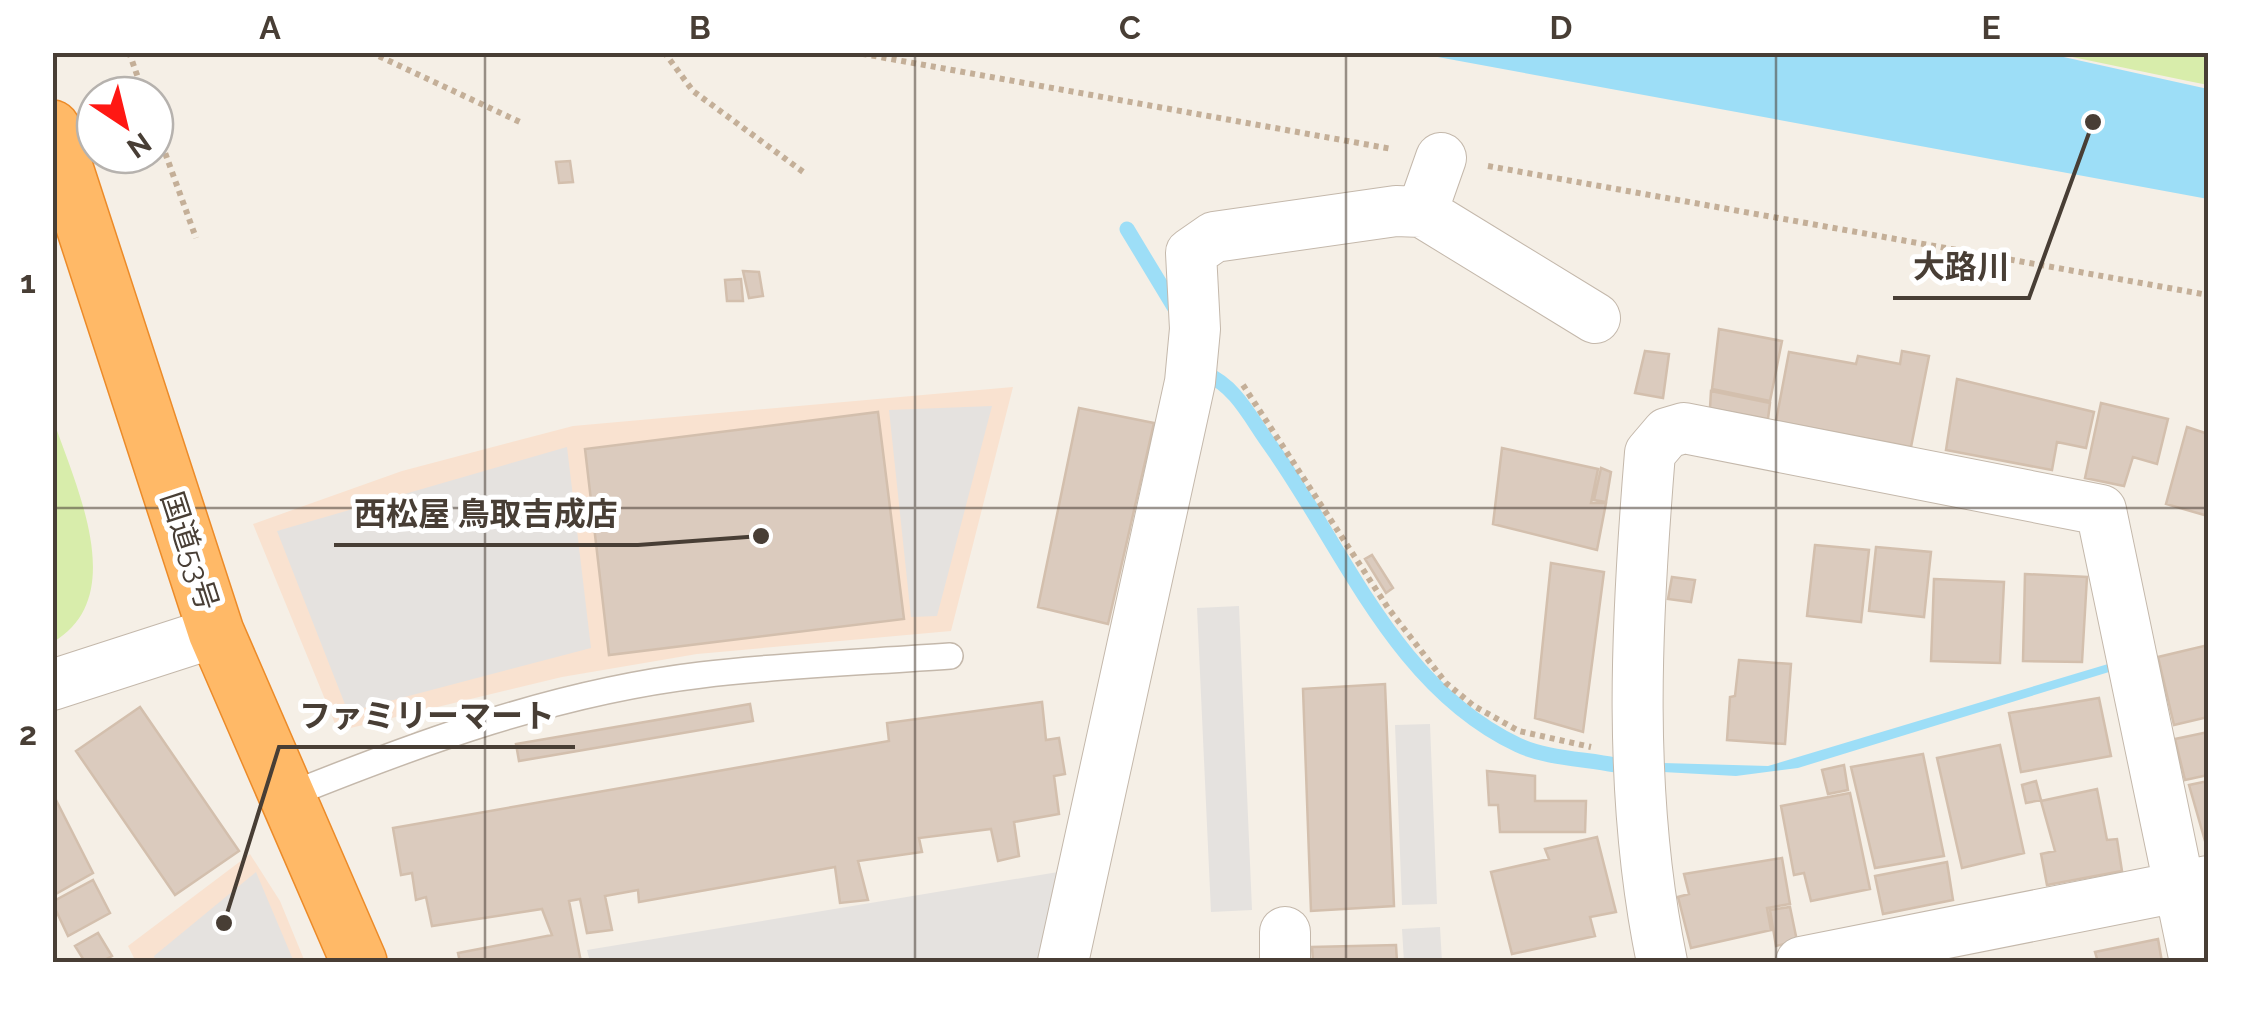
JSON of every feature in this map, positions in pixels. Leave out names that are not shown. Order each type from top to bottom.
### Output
[{"type":"highway","name":"国道53号","points":[[52,128],[216,632],[359,962]]},
{"type":"street","points":[[1422,212],[1440,158]]},
{"type":"street","points":[[1063,962],[1137,632],[1194,350],[1191,253],[1214,237],[1396,211],[1422,212],[1595,318]]},
{"type":"street","points":[[1662,962],[1648,896],[1639,752],[1637,605],[1650,453],[1667,433],[1684,428],[2101,510],[2194,884],[2195,962]]},
{"type":"street","points":[[52,684],[216,632]]},
{"type":"street","points":[[1801,962],[2194,884]]},
{"type":"lane","points":[[287,796],[444,733],[569,701],[698,676],[950,656]]},
{"type":"path","points":[[370,52],[522,122]]},
{"type":"path","points":[[664,52],[693,91],[806,174]]},
{"type":"path","points":[[852,52],[2208,295]]},
{"type":"path","points":[[173,175],[196,238]]},
{"type":"path","points":[[1194,350],[1224,366],[1243,384],[1388,608],[1446,683],[1474,706],[1534,738],[1639,752]]},
{"type":"shaded area","points":[[1013,387],[951,631],[697,654],[562,677],[338,731],[253,524],[402,471],[573,426]]},
{"type":"shaded area","points":[[992,406],[937,616],[911,617],[889,410]]},
{"type":"shaded area","points":[[567,447],[591,648],[348,712],[277,531]]},
{"type":"shaded area","points":[[1239,606],[1252,910],[1211,912],[1197,608]]},
{"type":"shaded area","points":[[1430,724],[1437,904],[1402,905],[1395,725]]},
{"type":"shaded area","points":[[250,854],[280,901],[305,962],[136,962],[128,946]]},
{"type":"shaded area","points":[[1070,870],[1040,962],[590,962],[587,950]]},
{"type":"shaded area","points":[[256,872],[294,962],[156,962],[154,956]]},
{"type":"shaded area","points":[[1440,927],[1442,962],[1404,962],[1402,929]]},
{"type":"green space","points":[[2053,53],[2208,53],[2208,85],[2188,81]]},
{"type":"green space","points":[[52,416],[82,504],[93,567],[89,596],[76,622],[53,642]]},
{"type":"water","points":[[2041,52],[2208,89],[2208,199],[1416,53]]},
{"type":"water","points":[[2108,664],[2109,672],[1798,768],[1736,776],[1663,772],[1663,763],[1768,766]]},
{"type":"building","points":[[570,161],[573,182],[559,183],[556,162]]},
{"type":"building","points":[[743,271],[759,272],[763,296],[749,298]]},
{"type":"building","points":[[741,279],[743,301],[727,301],[725,280]]},
{"type":"building","points":[[1719,329],[1782,341],[1770,401],[1712,389]]},
{"type":"building","points":[[1645,351],[1669,354],[1663,398],[1635,393]]},
{"type":"building","points":[[1902,351],[1929,356],[1911,447],[1776,421],[1789,352],[1856,364],[1858,356],[1900,364]]},
{"type":"building","points":[[1957,379],[2094,412],[2086,448],[2057,442],[2052,470],[1946,450]]},
{"type":"building","points":[[1711,391],[1770,403],[1768,419],[1710,408]]},
{"type":"building","points":[[2101,403],[2168,419],[2157,464],[2133,457],[2124,486],[2085,478]]},
{"type":"building","points":[[1079,408],[1154,423],[1108,624],[1038,607]]},
{"type":"building","points":[[878,412],[904,619],[609,655],[585,449]]},
{"type":"building","points":[[2187,427],[2208,434],[2208,516],[2166,504]]},
{"type":"building","points":[[1502,448],[1598,469],[1591,503],[1606,503],[1597,550],[1493,524]]},
{"type":"building","points":[[1601,468],[1611,472],[1606,502],[1594,500]]},
{"type":"building","points":[[1815,545],[1869,550],[1861,622],[1807,616]]},
{"type":"building","points":[[1876,547],[1931,552],[1924,617],[1869,611]]},
{"type":"building","points":[[1372,555],[1393,588],[1386,593],[1365,559]]},
{"type":"building","points":[[1551,563],[1604,572],[1583,732],[1535,718]]},
{"type":"building","points":[[2025,574],[2087,577],[2082,662],[2023,661]]},
{"type":"building","points":[[1672,577],[1695,580],[1691,602],[1668,599]]},
{"type":"building","points":[[1934,579],[2004,582],[2000,663],[1931,661]]},
{"type":"building","points":[[2208,645],[2208,717],[2174,725],[2158,657]]},
{"type":"building","points":[[1739,660],[1791,664],[1785,744],[1727,740],[1730,697],[1735,696]]},
{"type":"building","points":[[1385,684],[1394,906],[1311,911],[1303,689]]},
{"type":"building","points":[[2099,698],[2111,756],[2021,772],[2009,713]]},
{"type":"building","points":[[1042,702],[1046,740],[1059,738],[1065,774],[1054,776],[1059,814],[1014,822],[1019,856],[998,861],[991,829],[919,838],[922,852],[858,861],[868,900],[840,903],[835,867],[639,902],[638,890],[605,896],[612,930],[587,933],[580,899],[569,901],[581,962],[460,962],[458,953],[552,935],[542,909],[432,926],[426,897],[416,900],[412,873],[401,875],[393,828],[889,741],[887,723]]},
{"type":"building","points":[[750,704],[753,721],[519,761],[516,744]]},
{"type":"building","points":[[140,707],[239,851],[175,895],[76,751]]},
{"type":"building","points":[[2208,732],[2208,775],[2185,780],[2175,739]]},
{"type":"building","points":[[2000,745],[2024,853],[1962,868],[1937,758]]},
{"type":"building","points":[[1923,754],[1944,856],[1875,868],[1851,767]]},
{"type":"building","points":[[1844,765],[1848,790],[1828,794],[1822,770]]},
{"type":"building","points":[[1487,771],[1535,776],[1535,801],[1586,801],[1585,832],[1500,832],[1498,805],[1489,805]]},
{"type":"building","points":[[2036,781],[2041,800],[2026,803],[2022,785]]},
{"type":"building","points":[[2208,781],[2208,840],[2205,841],[2189,785]]},
{"type":"building","points":[[2097,789],[2107,840],[2117,839],[2122,871],[2047,885],[2041,854],[2055,851],[2041,801]]},
{"type":"building","points":[[1850,793],[1870,889],[1811,901],[1804,873],[1794,875],[1781,806]]},
{"type":"building","points":[[55,798],[93,873],[52,896],[52,800]]},
{"type":"building","points":[[1597,837],[1616,912],[1590,917],[1595,936],[1512,954],[1491,872],[1549,859],[1545,849]]},
{"type":"building","points":[[1782,858],[1790,904],[1767,908],[1771,930],[1691,948],[1678,897],[1689,894],[1684,874]]},
{"type":"building","points":[[1947,862],[1953,900],[1883,914],[1875,876]]},
{"type":"building","points":[[93,880],[110,913],[68,936],[52,902]]},
{"type":"building","points":[[1790,907],[1797,941],[1776,946],[1770,910]]},
{"type":"building","points":[[98,933],[112,956],[101,962],[85,962],[75,946]]},
{"type":"building","points":[[2158,939],[2162,962],[2098,962],[2095,952]]},
{"type":"building","points":[[1396,945],[1397,962],[1313,962],[1312,947]]},
{"type":"waterway","points":[[1127,229],[1176,310]]},
{"type":"waterway","points":[[1206,374],[1226,386],[1242,404],[1376,613],[1438,689],[1475,720],[1518,745],[1615,765]]},
{"type":"place","name":"大路川","points":[[2093,122]]},
{"type":"place","name":"西松屋 鳥取吉成店","points":[[761,536]]},
{"type":"place","name":"ファミリーマート","points":[[224,923]]}]
